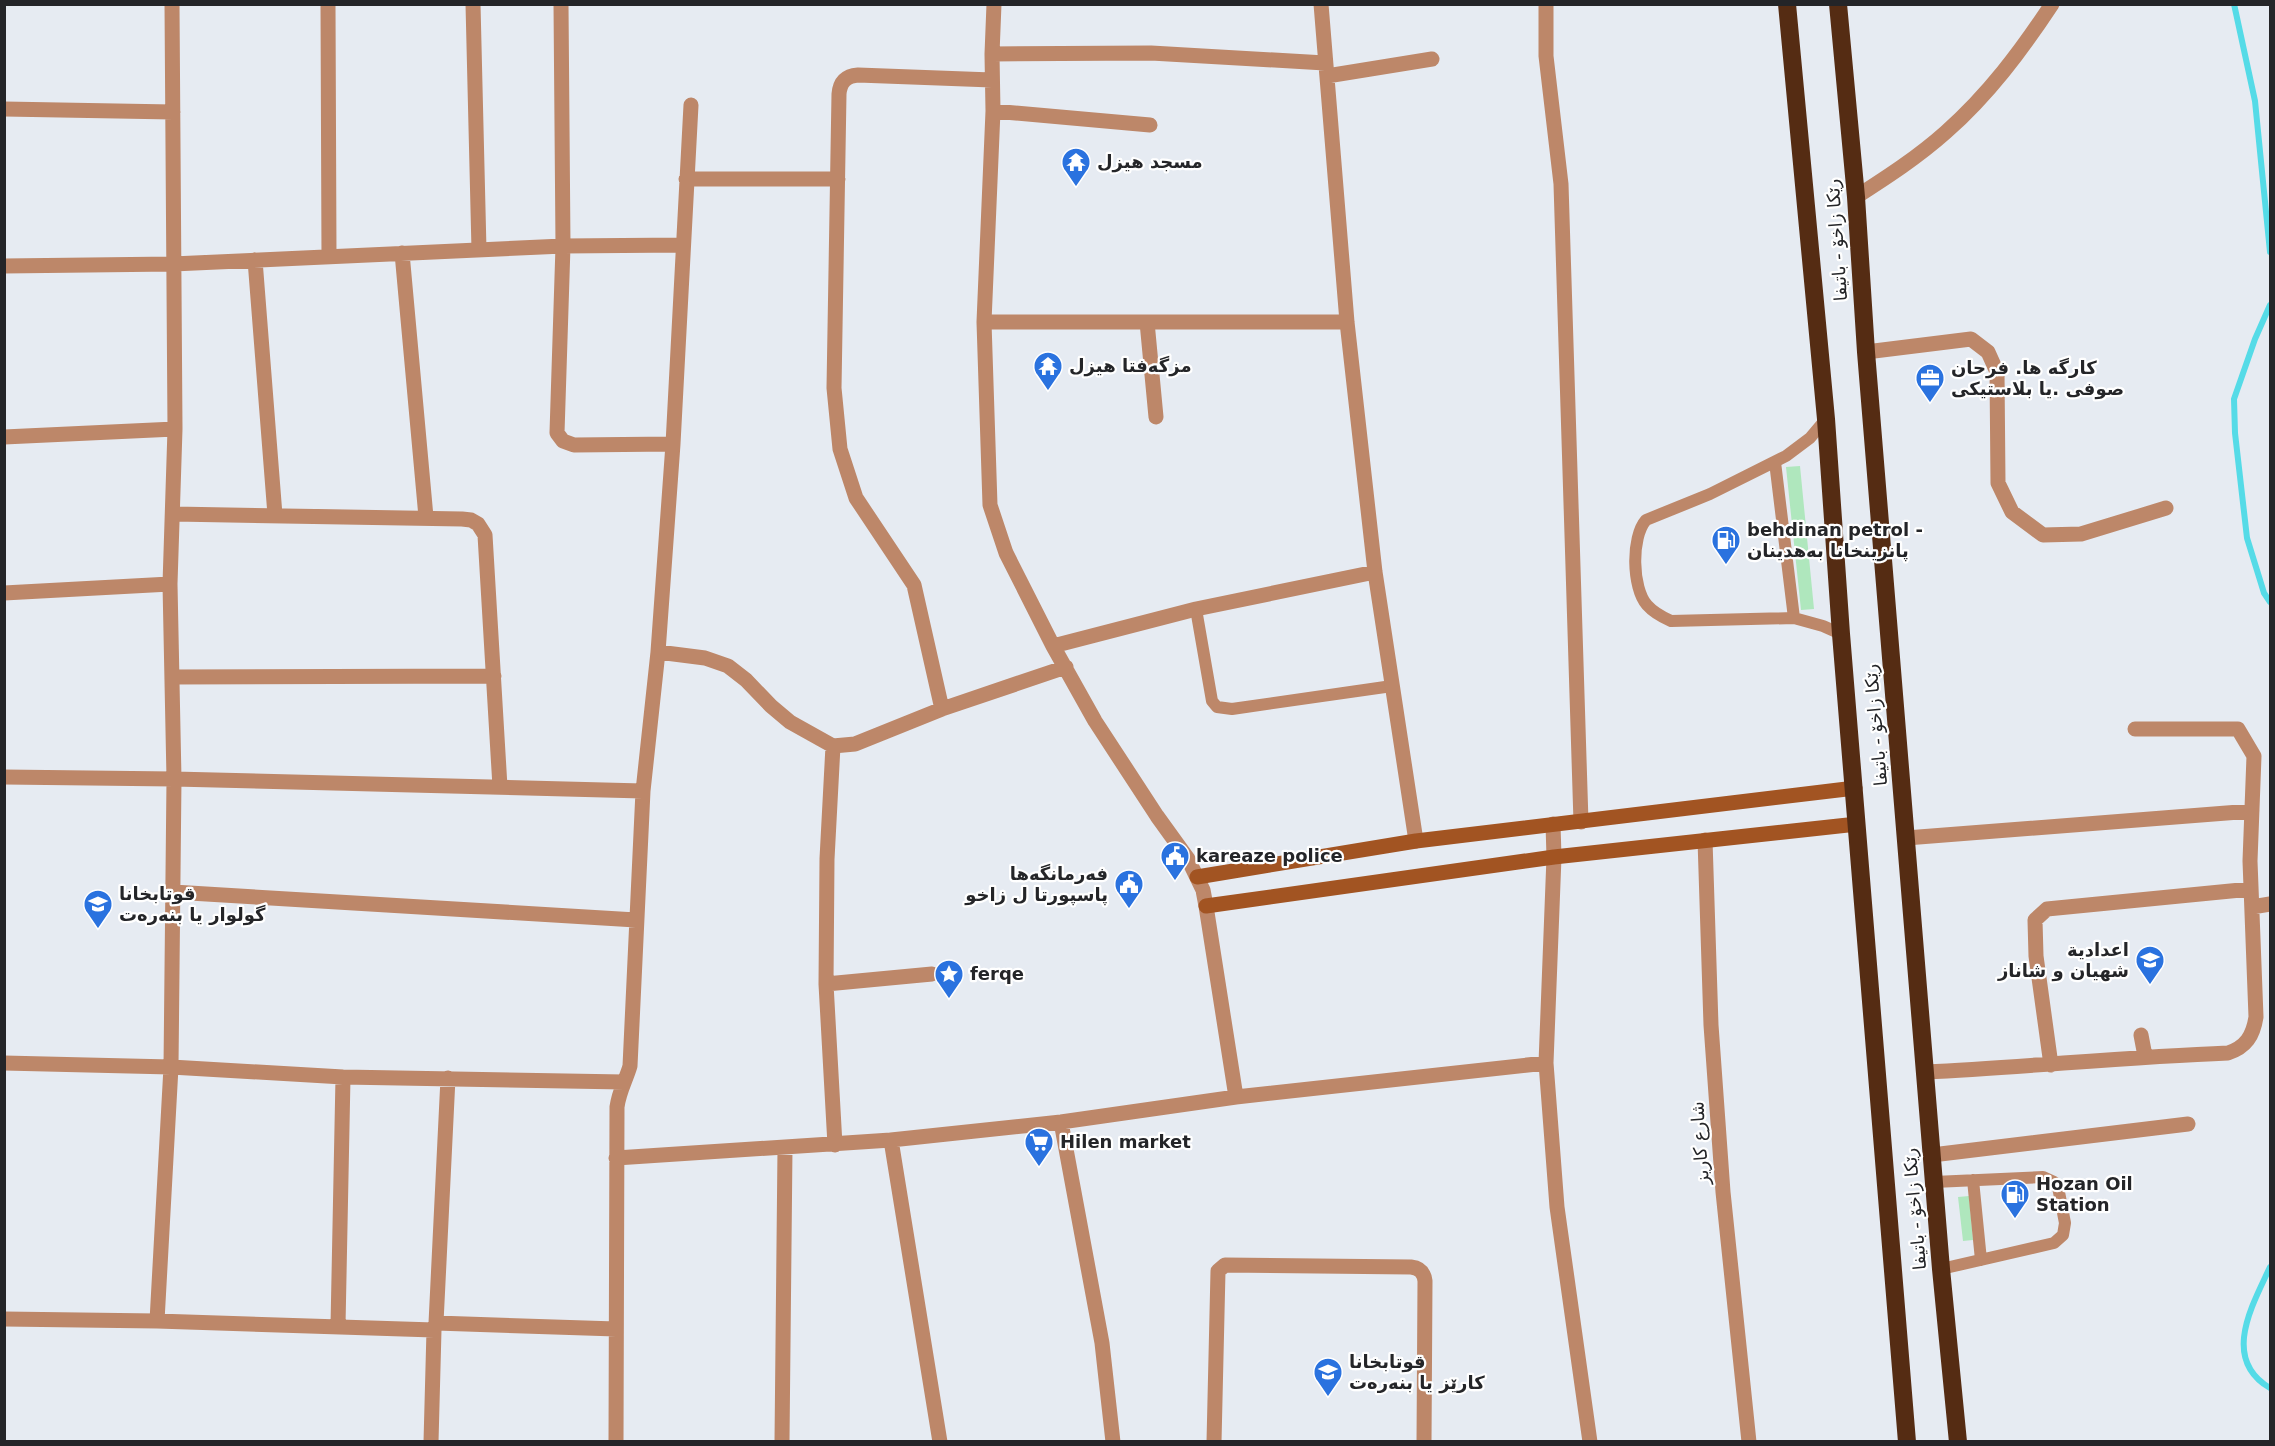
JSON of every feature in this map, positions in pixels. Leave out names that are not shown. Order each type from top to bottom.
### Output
[{"type":"highway","name":"رێکا زاخۆ - باتیفا","points":[[1838,4],[1856,197],[1866,352],[1941,1269],[1958,1442]]},
{"type":"highway","name":"رێکا زاخۆ - باتیفا","points":[[1788,5],[1826,419],[1841,634],[1907,1442]]},
{"type":"street","points":[[157,1321],[171,1067],[173,892],[174,779],[170,584],[175,429],[172,4]]},
{"type":"street","points":[[328,4],[329,256]]},
{"type":"street","points":[[473,4],[480,250]]},
{"type":"street","points":[[561,4],[563,246],[557,427],[560,438],[574,445],[673,444]]},
{"type":"street","points":[[994,4],[993,111],[984,322],[990,505],[1006,553],[1053,646],[1095,721],[1188,859],[1203,890],[1236,1097]]},
{"type":"street","points":[[1321,4],[1347,322],[1375,572],[1416,842]]},
{"type":"street","points":[[1546,4],[1546,56],[1561,184],[1581,822]]},
{"type":"street","points":[[1856,197],[1923,151],[1967,113],[2011,63],[2052,4]]},
{"type":"street","points":[[992,54],[1151,53],[1326,69],[1432,59]]},
{"type":"street","points":[[942,709],[914,585],[856,498],[840,449],[834,388],[840,87],[850,76],[992,80]]},
{"type":"street","points":[[616,1442],[617,1107],[630,1066],[643,791],[658,652],[673,444],[691,105]]},
{"type":"street","points":[[4,109],[173,111]]},
{"type":"street","points":[[993,111],[1150,125]]},
{"type":"street","points":[[686,179],[838,179]]},
{"type":"street","points":[[4,267],[173,264],[563,246],[683,245]]},
{"type":"street","points":[[402,253],[426,517]]},
{"type":"street","points":[[255,260],[275,515]]},
{"type":"street","points":[[984,322],[1347,322]]},
{"type":"street","points":[[1147,322],[1156,417]]},
{"type":"street","points":[[1866,352],[1971,339],[1988,352],[1997,372],[1998,483],[2012,512],[2043,536],[2081,534],[2166,508]]},
{"type":"street","points":[[4,437],[175,429]]},
{"type":"street","points":[[174,514],[426,517],[471,520],[478,524],[485,535],[500,787]]},
{"type":"street","points":[[1053,646],[1196,609],[1375,572]]},
{"type":"street","points":[[4,593],[170,584]]},
{"type":"street","points":[[658,652],[705,658],[728,666],[790,722],[833,746],[855,744],[942,709],[1065,667]]},
{"type":"street","points":[[172,677],[494,676]]},
{"type":"street","points":[[1926,1072],[2051,1065],[2145,1056],[2228,1053],[2248,1042],[2254,1031],[2256,1017],[2251,889],[2254,756],[2238,729],[2135,729]]},
{"type":"street","points":[[833,746],[827,859],[826,984],[835,1144]]},
{"type":"street","points":[[4,777],[643,791]]},
{"type":"street","points":[[1197,877],[1416,842],[1855,788]]},
{"type":"street","points":[[1906,838],[2252,811]]},
{"type":"street","points":[[1553,824],[1554,857],[1546,1063],[1557,1207],[1590,1442]]},
{"type":"street","points":[[1206,906],[1554,857],[1857,824]]},
{"type":"street","name":"شارع كاريز","points":[[1705,840],[1711,1025],[1723,1192],[1749,1442]]},
{"type":"street","points":[[2051,1065],[2036,956],[2035,920],[2047,909],[2251,889]]},
{"type":"street","points":[[173,892],[636,920]]},
{"type":"street","points":[[2252,908],[2271,904]]},
{"type":"street","points":[[826,984],[932,974]]},
{"type":"street","points":[[2141,1035],[2145,1056]]},
{"type":"street","points":[[4,1063],[171,1067],[343,1077],[624,1082]]},
{"type":"street","points":[[616,1158],[891,1140],[1061,1122],[1236,1097],[1546,1063]]},
{"type":"street","points":[[338,1326],[343,1077]]},
{"type":"street","points":[[430,1442],[448,1078]]},
{"type":"street","points":[[1061,1122],[1102,1343],[1113,1442]]},
{"type":"street","points":[[1932,1155],[2188,1124]]},
{"type":"street","points":[[891,1140],[940,1442]]},
{"type":"street","points":[[782,1442],[785,1148]]},
{"type":"street","points":[[1214,1442],[1218,1275],[1221,1267],[1225,1265],[1411,1267],[1420,1270],[1425,1281],[1424,1442]]},
{"type":"street","points":[[4,1319],[616,1329]]},
{"type":"lane","points":[[1826,419],[1796,449],[1775,462],[1710,494],[1647,520],[1640,527],[1637,536],[1637,579],[1640,594],[1647,605],[1671,621],[1794,618],[1841,634]]},
{"type":"lane","points":[[1775,462],[1794,618]]},
{"type":"lane","points":[[1196,609],[1212,701],[1217,707],[1232,709],[1392,686]]},
{"type":"lane","points":[[1934,1182],[2043,1177],[2058,1187],[2065,1223],[2063,1235],[2054,1244],[1941,1269]]},
{"type":"lane","points":[[1973,1180],[1981,1260]]},
{"type":"green space","points":[[1800,466],[1814,609],[1801,610],[1786,467]]},
{"type":"green space","points":[[1969,1196],[1973,1240],[1963,1241],[1958,1197]]},
{"type":"waterway","points":[[2234,4],[2255,101],[2270,252]]},
{"type":"waterway","points":[[2270,305],[2255,339],[2234,399],[2235,433],[2247,538],[2264,593],[2270,602]]},
{"type":"waterway","points":[[2270,1267],[2249,1315],[2244,1347],[2247,1362],[2255,1376],[2270,1388]]},
{"type":"place","name":"مسجد هيزل","points":[[1076,188]]},
{"type":"place","name":"مزگەفتا هیزل","points":[[1048,392]]},
{"type":"place","name":"کارگه ها. فرحان صوفی .یا بلاستیکی","points":[[1930,404]]},
{"type":"place","name":"behdinan petrol - پانزینخانا بەهدینان","points":[[1726,566]]},
{"type":"place","name":"kareaze police","points":[[1175,882]]},
{"type":"place","name":"فەرمانگەها پاسپورتا ل زاخو","points":[[1129,910]]},
{"type":"place","name":"قوتابخانا گولوار یا بنەرەت","points":[[98,930]]},
{"type":"place","name":"اعدادية شهيان و شاناز","points":[[2150,986]]},
{"type":"place","name":"ferqe","points":[[949,1000]]},
{"type":"place","name":"Hilen market","points":[[1039,1168]]},
{"type":"place","name":"Hozan Oil Station","points":[[2015,1220]]},
{"type":"place","name":"قوتابخانا کارێز یا بنەرەت","points":[[1328,1398]]}]
